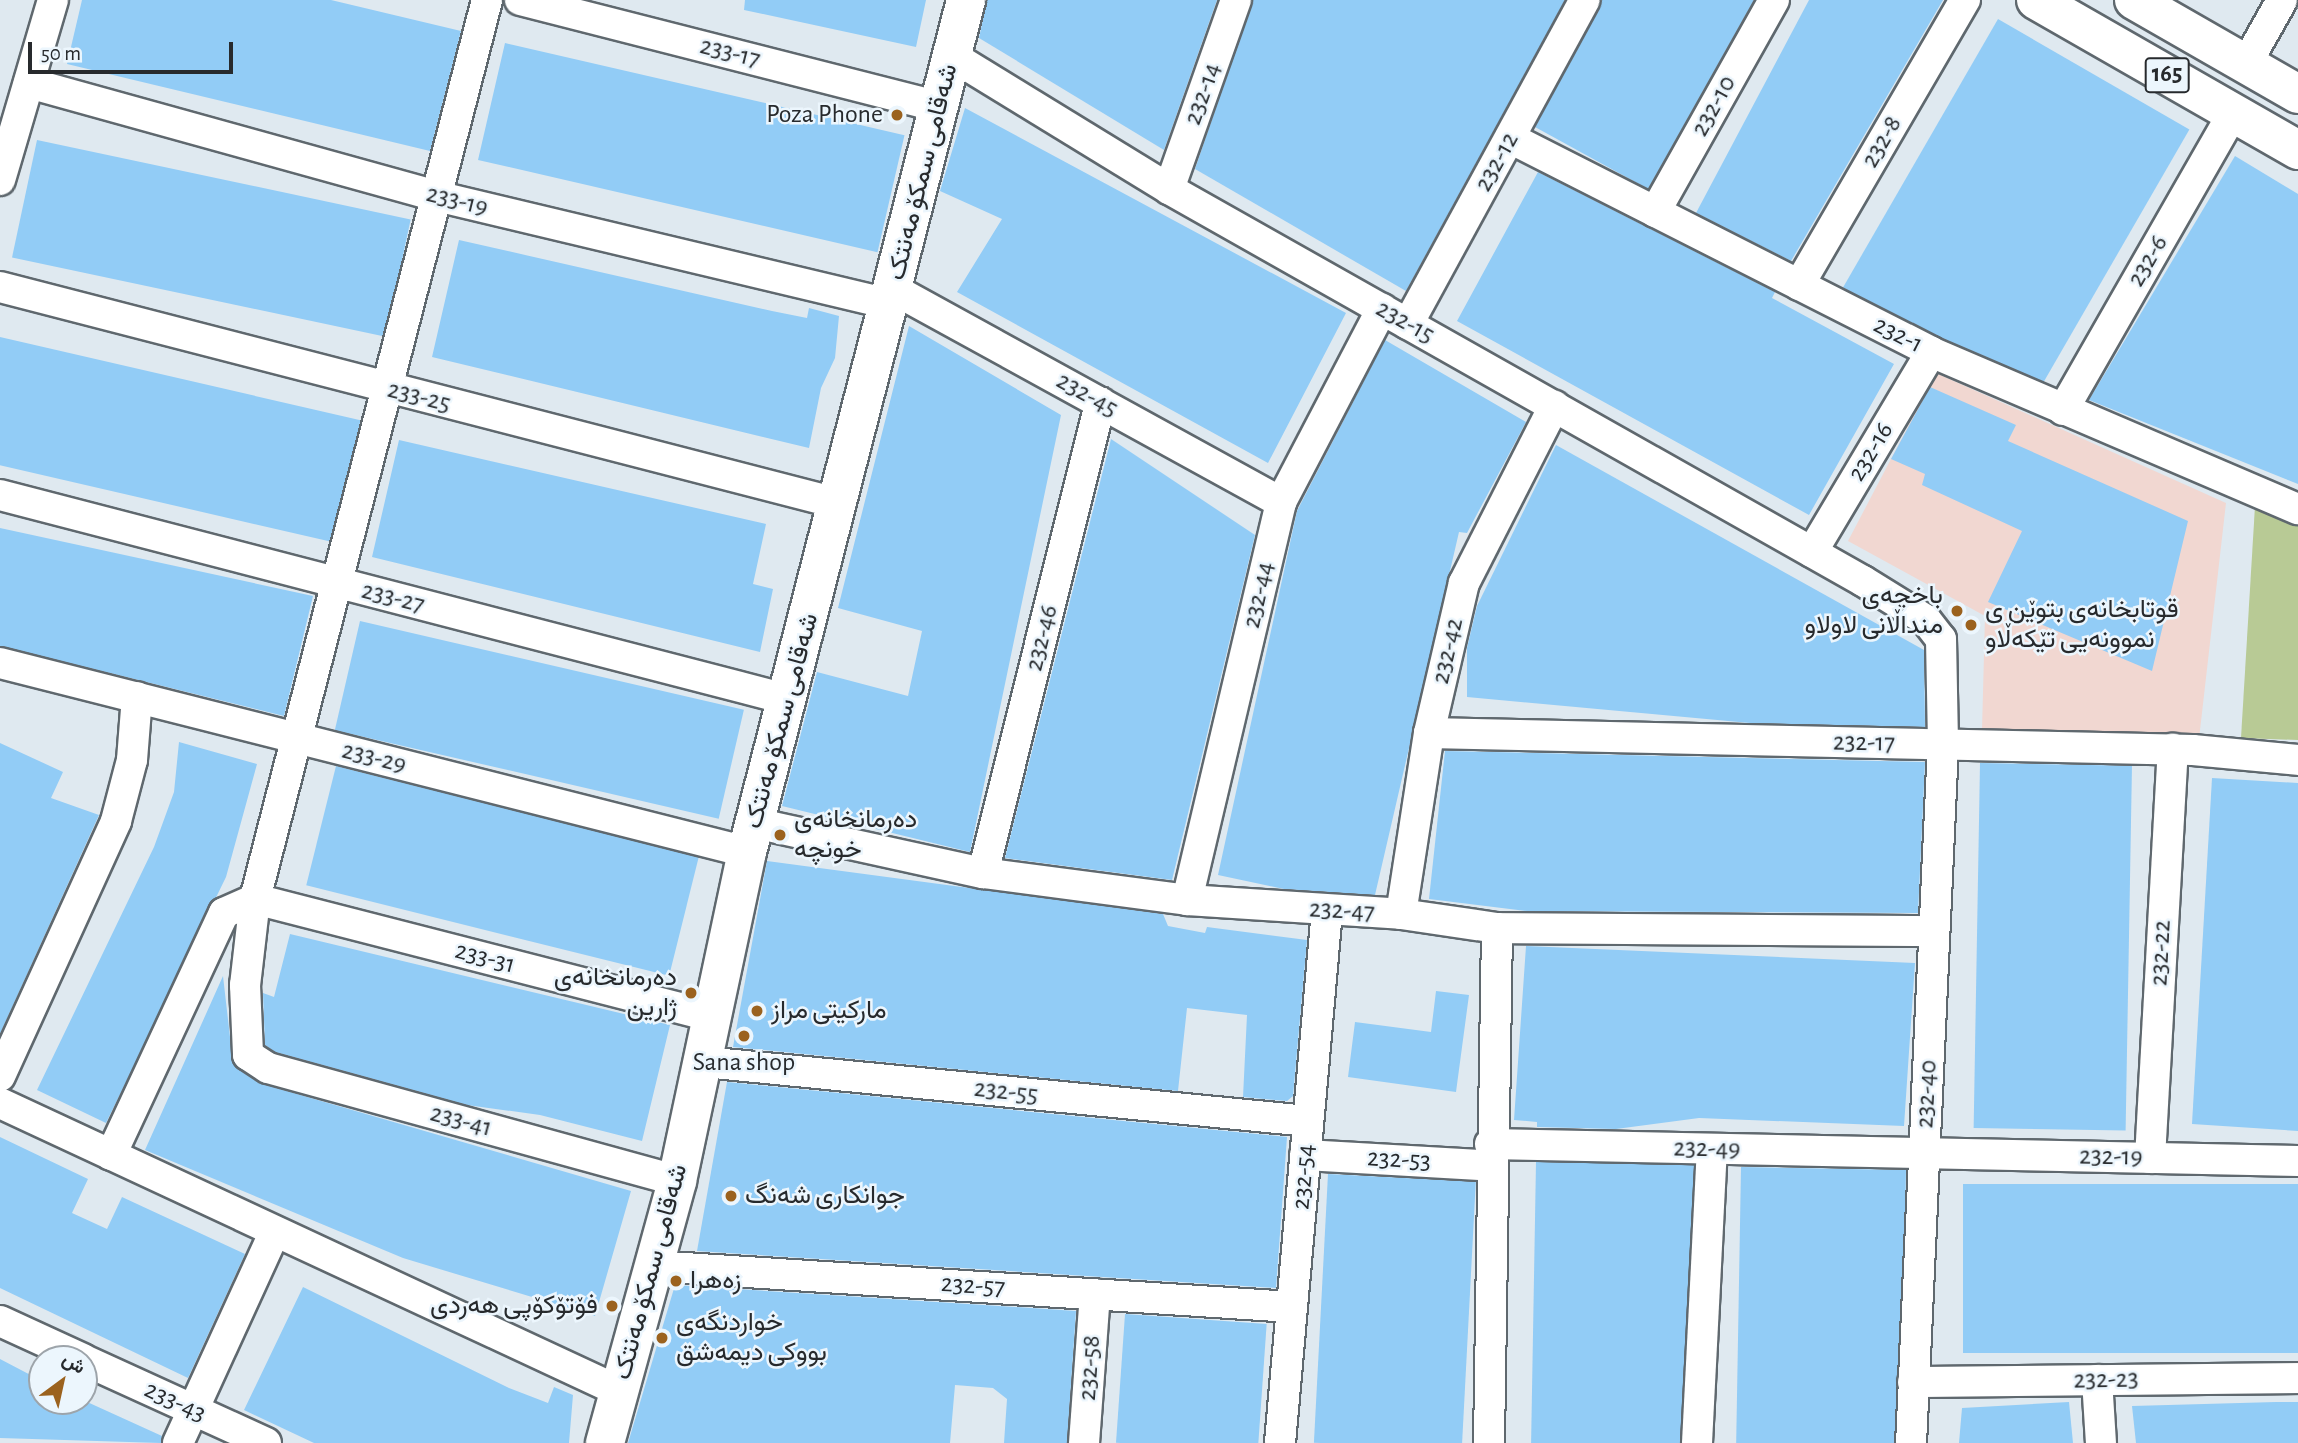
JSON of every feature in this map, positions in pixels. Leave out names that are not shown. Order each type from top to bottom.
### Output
[{"type":"main road","name":"شەقامی سمکۆ مەنتک","points":[[605,1443],[677,1181],[751,838],[840,504],[966,0]]},
{"type":"main road","name":"165","points":[[2134,0],[2298,94]]},
{"type":"main road","name":"165","points":[[2041,1],[2298,149]]},
{"type":"street","points":[[0,180],[53,0]]},
{"type":"street","points":[[111,1155],[225,913],[256,899],[333,582],[387,389],[487,0]]},
{"type":"street","name":"233-17","points":[[520,0],[940,107]]},
{"type":"street","name":"232-14","points":[[1169,189],[1236,0]]},
{"type":"street","name":"232-12","points":[[1408,324],[1585,0]]},
{"type":"street","name":"232-10","points":[[1655,212],[1774,0]]},
{"type":"street","name":"232-8","points":[[1798,285],[1965,0]]},
{"type":"street","points":[[2246,64],[2282,0]]},
{"type":"street","name":"232-15","points":[[952,56],[1169,189],[1863,581],[1926,620],[1941,639],[1943,745]]},
{"type":"street","name":"233-19","points":[[29,83],[436,196],[891,297]]},
{"type":"street","name":"232-6","points":[[2063,410],[2233,113]]},
{"type":"street","name":"232-1","points":[[1510,138],[1931,352],[2298,509]]},
{"type":"street","name":"233-25","points":[[0,287],[840,504]]},
{"type":"street","name":"232-45","points":[[891,297],[1100,402],[1281,502]]},
{"type":"street","name":"232-44","points":[[1187,900],[1281,502],[1382,309]]},
{"type":"street","name":"232-16","points":[[1812,552],[1931,352]]},
{"type":"street","name":"232-46","points":[[983,873],[1100,402]]},
{"type":"street","name":"232-42","points":[[1401,914],[1429,733],[1464,583],[1554,406]]},
{"type":"street","name":"233-27","points":[[0,495],[786,699]]},
{"type":"street","name":"233-29","points":[[0,663],[297,738],[751,838]]},
{"type":"street","points":[[0,1076],[116,821],[132,760],[136,697]]},
{"type":"street","name":"232-17","points":[[1429,733],[2173,749],[2298,760]]},
{"type":"street","name":"232-40","points":[[1910,1443],[1943,745]]},
{"type":"street","name":"232-22","points":[[2150,1158],[2173,749]]},
{"type":"street","name":"232-47","points":[[751,838],[1187,900],[1401,914],[1497,928],[1934,931]]},
{"type":"street","name":"233-31","points":[[256,899],[713,1017]]},
{"type":"street","name":"233-41","points":[[256,899],[245,985],[248,1055],[268,1068],[677,1181]]},
{"type":"street","name":"232-54","points":[[1280,1443],[1327,910]]},
{"type":"street","points":[[1489,1443],[1491,1155],[1497,928]]},
{"type":"street","name":"232-55","points":[[704,1062],[1308,1121]]},
{"type":"street","points":[[0,1103],[274,1233],[619,1391]]},
{"type":"street","points":[[1697,1443],[1712,1149]]},
{"type":"street","name":"232-49","points":[[1491,1155],[1712,1149],[1924,1153]]},
{"type":"street","name":"232-19","points":[[1924,1153],[2298,1161]]},
{"type":"street","name":"232-53","points":[[1306,1155],[1491,1155]]},
{"type":"street","points":[[178,1443],[274,1233]]},
{"type":"street","name":"232-57","points":[[653,1266],[1292,1307]]},
{"type":"street","name":"232-58","points":[[1084,1443],[1095,1294]]},
{"type":"street","name":"233-43","points":[[0,1321],[52,1345]]},
{"type":"street","name":"233-43","points":[[98,1366],[266,1443]]},
{"type":"street","name":"232-23","points":[[1913,1382],[2298,1378]]},
{"type":"street","points":[[2097,1380],[2101,1443]]},
{"type":"shaded area","points":[[1936,373],[2226,503],[2199,739],[1982,730],[1985,616],[1848,541]]},
{"type":"green space","points":[[2255,506],[2298,523],[2298,740],[2241,738]]},
{"type":"building","points":[[82,0],[331,0],[461,31],[430,151],[67,64]]},
{"type":"building","points":[[745,0],[926,0],[916,47],[744,10]]},
{"type":"building","points":[[987,0],[1217,0],[1164,150],[979,38]]},
{"type":"building","points":[[1253,0],[1565,0],[1406,291],[1195,169]]},
{"type":"building","points":[[1602,0],[1754,0],[1648,189],[1535,127]]},
{"type":"building","points":[[1809,0],[1943,0],[1791,261],[1696,213]]},
{"type":"building","points":[[1998,19],[2189,129],[2034,398],[1843,287]]},
{"type":"building","points":[[505,43],[904,135],[877,252],[478,160]]},
{"type":"building","points":[[965,108],[1346,313],[1268,463],[957,292],[1002,219],[940,191]]},
{"type":"building","points":[[37,140],[411,219],[386,337],[12,257]]},
{"type":"building","points":[[2235,156],[2298,194],[2298,484],[2089,400]]},
{"type":"building","points":[[1538,172],[1775,292],[1772,298],[1894,364],[1809,515],[1457,321]]},
{"type":"building","points":[[459,240],[807,318],[809,308],[839,316],[835,358],[821,388],[809,448],[432,357]]},
{"type":"building","points":[[909,326],[1061,415],[970,852],[782,806],[817,672],[908,696],[922,631],[838,608]]},
{"type":"building","points":[[0,337],[361,420],[332,542],[0,465]]},
{"type":"building","points":[[1385,340],[1526,422],[1467,533],[1459,532],[1375,895],[1284,889],[1218,875],[1297,511]]},
{"type":"building","points":[[1930,387],[2016,425],[2008,441],[2188,521],[2152,671],[1988,602],[2022,531],[1922,485],[1925,474],[1891,459]]},
{"type":"building","points":[[1111,439],[1255,535],[1172,880],[1005,858]]},
{"type":"building","points":[[399,440],[766,524],[753,584],[773,589],[760,652],[372,557]]},
{"type":"building","points":[[1556,445],[1924,650],[1925,727],[1750,723],[1467,697],[1467,648],[1477,606]]},
{"type":"building","points":[[0,528],[313,596],[284,716],[0,646]]},
{"type":"building","points":[[360,621],[744,710],[719,819],[335,730]]},
{"type":"building","points":[[179,742],[257,764],[226,877],[106,1123],[37,1090],[154,847],[174,792]]},
{"type":"building","points":[[0,743],[63,772],[51,798],[99,815],[0,1034]]},
{"type":"building","points":[[1445,751],[1925,762],[1918,913],[1527,911],[1429,899]]},
{"type":"building","points":[[1980,763],[2132,766],[2126,1131],[1974,1128]]},
{"type":"building","points":[[336,766],[699,856],[669,976],[306,885]]},
{"type":"building","points":[[2212,778],[2298,783],[2298,1131],[2192,1124]]},
{"type":"building","points":[[767,861],[1163,914],[1168,926],[1205,933],[1207,927],[1307,940],[1293,1096],[1287,1101],[1243,1097],[1247,1015],[1187,1008],[1178,1091],[733,1047]]},
{"type":"building","points":[[290,934],[670,1025],[642,1141],[540,1115],[467,1105],[275,1052],[265,1045],[263,993],[274,997]]},
{"type":"building","points":[[1526,946],[1915,963],[1904,1126],[1699,1118],[1616,1129],[1537,1127],[1537,1122],[1514,1120]]},
{"type":"building","points":[[223,976],[233,1063],[259,1083],[631,1191],[595,1316],[403,1258],[145,1150]]},
{"type":"building","points":[[1436,991],[1469,995],[1456,1092],[1348,1077],[1355,1022],[1431,1032]]},
{"type":"building","points":[[727,1082],[1287,1137],[1276,1288],[697,1251]]},
{"type":"building","points":[[0,1137],[88,1179],[72,1213],[107,1229],[122,1197],[245,1254],[188,1378],[0,1288]]},
{"type":"building","points":[[1536,1162],[1694,1165],[1689,1443],[1531,1443]]},
{"type":"building","points":[[1741,1167],[1906,1170],[1901,1443],[1736,1443]]},
{"type":"building","points":[[1328,1174],[1476,1182],[1462,1443],[1314,1443]]},
{"type":"building","points":[[1963,1184],[2298,1184],[2298,1353],[1963,1353]]},
{"type":"building","points":[[675,1285],[1076,1311],[1067,1443],[1004,1443],[1007,1399],[993,1388],[955,1385],[950,1443],[628,1443]]},
{"type":"building","points":[[303,1287],[509,1388],[548,1403],[554,1387],[573,1395],[569,1443],[314,1443],[244,1410]]},
{"type":"building","points":[[1125,1314],[1267,1324],[1258,1443],[1116,1443]]},
{"type":"building","points":[[0,1359],[28,1374],[28,1415],[98,1415],[98,1407],[162,1436],[161,1443],[0,1438]]},
{"type":"building","points":[[2069,1402],[2073,1443],[1959,1443],[1962,1408]]},
{"type":"building","points":[[2298,1402],[2298,1443],[2136,1443],[2132,1406]]},
{"type":"place","name":"Poza Phone","points":[[897,115]]},
{"type":"place","name":"باخچەی منداڵانی لاولاو","points":[[1957,611]]},
{"type":"place","name":"قوتابخانه‌ی بتوێن ی نموونه‌یی تێکه‌ڵاو","points":[[1971,625]]},
{"type":"place","name":"دەرمانخانەی خونچە","points":[[780,835]]},
{"type":"place","name":"دەرمانخانەی ژارین","points":[[691,993]]},
{"type":"place","name":"مارکیتی مراز","points":[[757,1011]]},
{"type":"place","name":"Sana shop","points":[[744,1036]]},
{"type":"place","name":"جوانکاری شەنگ","points":[[731,1196]]},
{"type":"place","name":"زەهرا","points":[[676,1281]]},
{"type":"place","name":"فۆتۆکۆپی هەردی","points":[[612,1306]]},
{"type":"place","name":"خواردنگەی بووکی دیمەشق","points":[[662,1338]]}]
